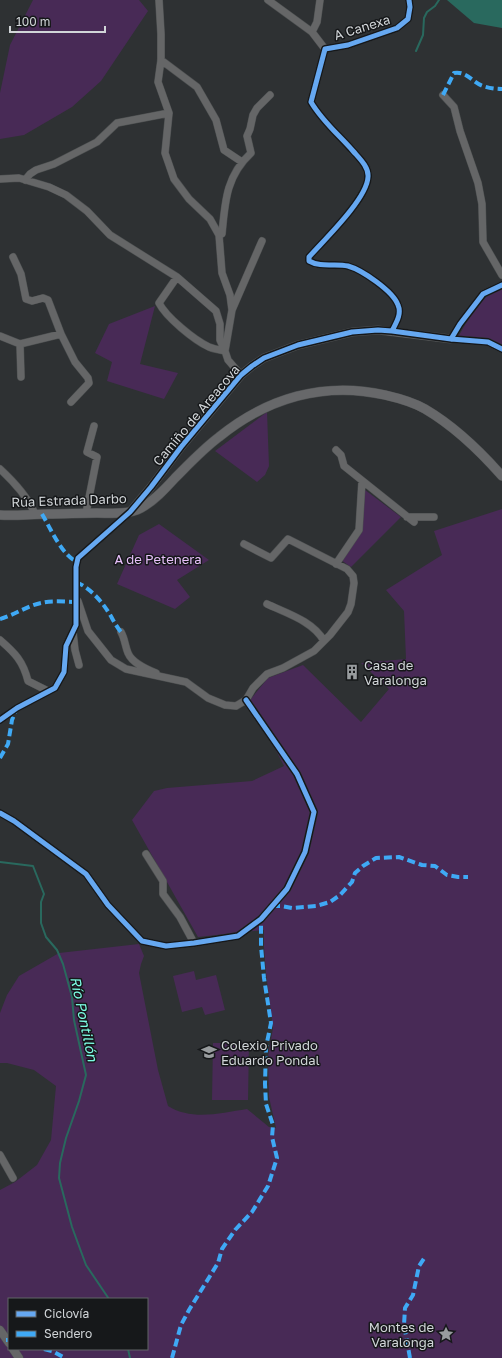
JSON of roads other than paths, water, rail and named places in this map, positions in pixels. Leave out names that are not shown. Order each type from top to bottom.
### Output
[{"type":"main road","name":"Rúa Estrada Darbo","points":[[0,515],[119,513],[140,509],[151,502],[219,436],[246,417],[272,404],[293,396],[327,390],[347,390],[374,393],[396,398],[424,408],[474,446],[502,476]]},
{"type":"street","points":[[159,0],[161,60],[158,82],[169,112],[165,153],[174,179],[189,199],[210,219],[219,235],[222,273],[230,295],[232,310]]},
{"type":"street","points":[[268,0],[312,32],[325,49],[311,102],[317,113],[353,151],[364,165],[368,175],[366,186],[353,206],[309,258],[309,261],[315,264],[348,266],[369,277],[390,293],[399,306],[399,319],[392,331]]},
{"type":"street","points":[[312,32],[316,22],[320,0]]},
{"type":"street","name":"A Canexa","points":[[325,49],[348,45],[397,28],[408,19],[410,7],[409,0]]},
{"type":"street","points":[[161,60],[197,87],[216,120],[224,150],[242,162]]},
{"type":"street","points":[[219,235],[222,234],[223,216],[230,182],[242,162],[252,153],[247,136],[253,115],[270,95]]},
{"type":"street","points":[[443,95],[454,107],[460,130],[478,183],[482,204],[483,242],[502,275]]},
{"type":"street","points":[[25,180],[36,170],[54,164],[97,142],[117,123],[169,112]]},
{"type":"street","points":[[0,179],[19,178],[49,187],[66,195],[88,210],[110,234],[176,277],[216,311],[220,324],[220,340],[228,360],[241,375]]},
{"type":"street","points":[[225,351],[232,310],[262,241]]},
{"type":"street","points":[[13,257],[21,274],[26,299],[32,301],[43,298],[48,300],[61,334],[75,362],[88,378],[89,383],[71,402]]},
{"type":"street","points":[[176,277],[159,303],[162,310],[191,336],[210,347],[225,351]]},
{"type":"street","points":[[451,339],[460,324],[483,294],[502,285]]},
{"type":"street","name":"Camiño de Areacova","points":[[130,512],[151,487],[180,447],[241,375],[264,358],[298,345],[352,332],[378,330],[488,342],[502,349]]},
{"type":"street","points":[[0,336],[20,344],[61,334]]},
{"type":"street","points":[[20,344],[21,377]]},
{"type":"street","points":[[86,513],[97,457],[87,452],[94,426]]},
{"type":"street","points":[[336,450],[341,454],[344,466],[414,522]]},
{"type":"street","points":[[0,470],[13,481],[31,504],[35,514]]},
{"type":"street","points":[[336,564],[359,530],[362,481]]},
{"type":"street","points":[[0,720],[17,708],[55,688],[64,672],[66,646],[76,625],[76,567],[78,558],[130,512]]},
{"type":"street","points":[[116,525],[119,513]]},
{"type":"street","points":[[407,517],[434,518]]},
{"type":"street","points":[[76,595],[88,631],[111,660],[126,670],[186,682],[208,698],[224,705],[236,706],[246,700],[253,688],[267,674],[283,668],[314,652],[348,612],[351,604],[354,583],[353,576],[347,569],[288,539],[271,558],[244,544]]},
{"type":"street","points":[[267,604],[302,621],[322,637],[324,641]]},
{"type":"street","points":[[73,632],[75,650],[79,665]]},
{"type":"street","points":[[121,632],[125,638],[127,652],[130,657],[144,668],[163,677]]},
{"type":"street","points":[[0,640],[10,649],[24,667],[28,681],[48,692]]},
{"type":"street","points":[[0,813],[14,821],[86,874],[108,905],[142,941],[166,946],[238,936],[260,919],[287,890],[305,852],[314,812],[297,774],[246,700]]},
{"type":"street","points":[[146,854],[162,881],[163,894],[180,917],[194,943]]},
{"type":"street","points":[[0,1155],[13,1178]]},
{"type":"street","points":[[0,1330],[8,1342]]},
{"type":"waterway","points":[[416,51],[423,35],[424,18],[427,12],[435,6],[439,0]]},
{"type":"waterway","name":"Río Pontillón","points":[[0,862],[33,866],[44,894],[41,902],[41,923],[46,937],[57,950],[63,964],[72,997],[74,1020],[86,1075],[66,1138],[60,1163],[59,1178],[72,1227],[86,1265],[108,1298]]},
{"type":"waterway","name":"Río Pontillón","points":[[128,1350],[130,1358]]},
{"type":"place","name":"Casa de Varalonga","points":[[352,672]]},
{"type":"place","name":"Colexio Privado Eduardo Pondal","points":[[209,1052]]},
{"type":"place","name":"Montes de Varalonga","points":[[446,1334]]},
{"type":"park label","name":"A de Petenera","points":[[158,559]]}]
